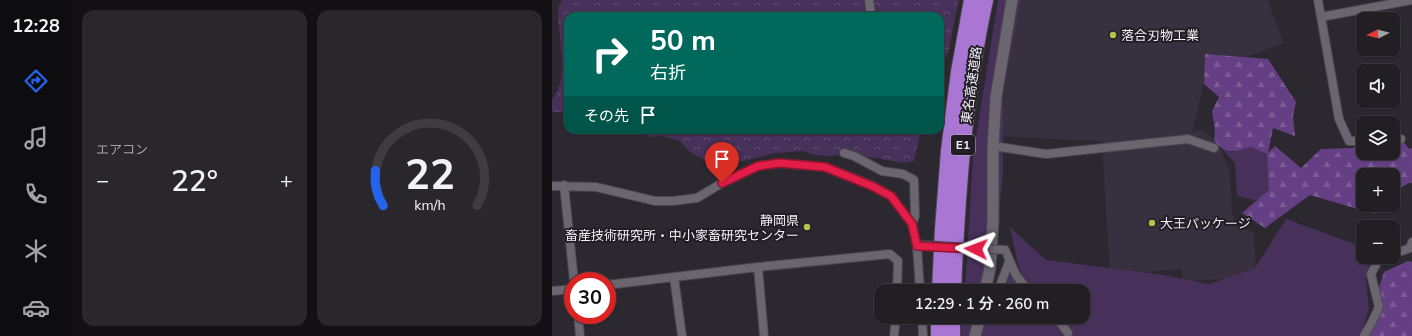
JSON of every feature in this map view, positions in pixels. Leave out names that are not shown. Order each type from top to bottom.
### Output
[{"type":"highway","name":"東名高速道路","points":[[940,284],[948,151],[959,72],[972,0]]},
{"type":"highway","name":"東名高速道路","points":[[953,284],[962,152],[972,75],[985,0]]},
{"type":"highway","points":[[939,324],[939,336]]},
{"type":"highway","points":[[952,324],[952,336]]},
{"type":"street","points":[[869,0],[870,12]]},
{"type":"street","points":[[987,284],[990,268],[993,221],[993,146],[996,97],[1012,0]]},
{"type":"street","points":[[1318,0],[1339,119],[1349,141],[1356,141]]},
{"type":"street","points":[[1321,17],[1412,0]]},
{"type":"street","points":[[993,146],[1046,154],[1188,139],[1214,148]]},
{"type":"street","points":[[844,153],[854,156],[882,171],[903,174],[914,180],[915,216],[912,224]]},
{"type":"street","points":[[552,186],[564,185],[596,187],[655,201],[673,201],[697,198],[722,183],[758,166],[779,163],[825,167],[872,186],[891,196],[912,224],[919,246],[920,284]]},
{"type":"street","points":[[564,185],[573,272]]},
{"type":"street","points":[[1400,251],[1410,248],[1412,242]]},
{"type":"street","points":[[919,246],[1004,250],[1016,275],[1023,284]]},
{"type":"street","points":[[616,284],[758,267],[890,254],[898,261],[897,284]]},
{"type":"street","points":[[1001,284],[1009,262]]},
{"type":"street","points":[[1364,336],[1379,306],[1372,274],[1377,264]]},
{"type":"street","points":[[758,267],[764,336]]},
{"type":"street","points":[[674,277],[682,336]]},
{"type":"street","points":[[552,291],[564,290]]},
{"type":"street","points":[[579,324],[580,336]]},
{"type":"street","points":[[894,336],[895,324]]},
{"type":"street","points":[[922,324],[923,336]]},
{"type":"street","points":[[975,336],[978,324]]},
{"type":"street","points":[[1061,324],[1068,333]]},
{"type":"shaded area","points":[[1015,0],[1268,0],[1283,43],[1238,60],[1209,62],[1192,132],[1203,131],[1218,142],[1230,173],[1232,211],[1236,226],[1254,233],[1256,278],[1183,281],[1181,269],[1110,275],[1102,141],[997,136],[999,85]]},
{"type":"green space","points":[[562,0],[959,0],[948,53],[944,60],[944,12],[564,12],[564,112],[552,112],[552,99],[561,81],[562,70],[558,22],[559,8]]},
{"type":"green space","points":[[998,0],[1021,0],[1003,91],[1003,172],[992,284],[965,284],[973,156]]},
{"type":"green space","points":[[1205,54],[1268,59],[1296,102],[1293,116],[1295,136],[1273,128],[1268,153],[1275,146],[1301,168],[1321,149],[1356,147],[1356,160],[1400,160],[1400,137],[1409,149],[1412,148],[1412,183],[1400,188],[1400,168],[1356,168],[1356,208],[1310,195],[1265,228],[1242,213],[1269,190],[1267,154],[1251,147],[1231,151],[1223,149],[1214,141],[1215,130],[1212,111],[1219,97],[1204,84]]},
{"type":"green space","points":[[644,134],[920,134],[914,161],[904,163],[853,154],[830,156],[815,155],[803,151],[776,153],[743,161],[711,163],[691,153],[680,141],[661,136],[652,137]]},
{"type":"green space","points":[[1251,147],[1267,154],[1272,191],[1259,201],[1237,196],[1235,163],[1221,148],[1232,152]]},
{"type":"green space","points":[[1286,219],[1356,244],[1356,264],[1369,264],[1366,279],[1369,309],[1360,336],[981,336],[982,326],[979,336],[961,336],[962,324],[1090,324],[1090,284],[1024,284],[1017,260],[1010,227],[1046,260],[1157,274],[1209,284],[1255,268]]},
{"type":"green space","points":[[1408,261],[1412,262],[1412,336],[1363,336],[1375,315],[1376,297],[1384,272]]},
{"type":"green space","points":[[1007,268],[1021,284],[1001,284]]},
{"type":"place","name":"落合刃物工業","points":[[1113,35]]},
{"type":"place","name":"大王パッケージ","points":[[1152,223]]},
{"type":"place","name":"静岡県 畜産技術研究所・中小家畜研究センター","points":[[807,227]]},
{"type":"route","points":[[722,183],[758,166],[779,163],[825,167],[872,186],[891,196],[912,224],[917,246],[976,249]]}]
